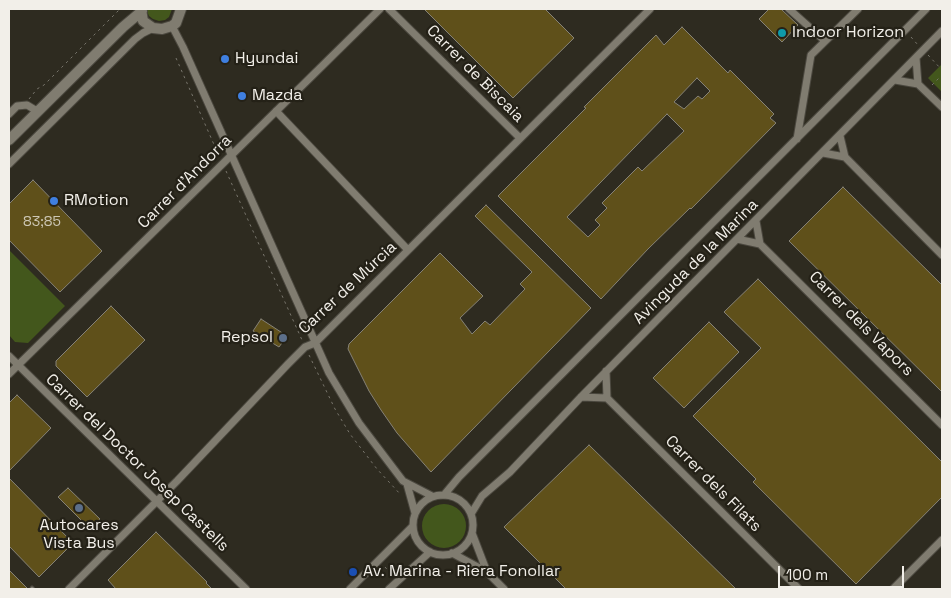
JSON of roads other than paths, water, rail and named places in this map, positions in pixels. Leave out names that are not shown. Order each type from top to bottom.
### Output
[{"type":"street","points":[[141,10],[143,21],[153,28],[162,29],[176,23],[180,9]]},
{"type":"street","name":"Carrer d'Andorra","points":[[9,374],[380,9]]},
{"type":"street","name":"Carrer de Biscaia","points":[[389,9],[520,138]]},
{"type":"street","name":"Carrer de Múrcia","points":[[68,589],[156,502],[293,358],[305,347],[315,343],[650,9]]},
{"type":"street","points":[[789,9],[825,41]]},
{"type":"street","points":[[797,139],[811,56],[858,9]]},
{"type":"street","name":"Avinguda de la Marina","points":[[444,494],[926,9]]},
{"type":"street","points":[[9,140],[141,10]]},
{"type":"street","points":[[172,26],[329,373],[359,424],[407,484],[415,513]]},
{"type":"street","points":[[9,164],[135,40],[153,28]]},
{"type":"street","name":"Avinguda de la Marina","points":[[471,514],[482,496],[510,472],[606,371],[942,31]]},
{"type":"street","points":[[916,58],[918,84]]},
{"type":"street","points":[[895,80],[918,84],[942,106]]},
{"type":"street","points":[[9,114],[18,106],[27,104],[37,111]]},
{"type":"street","points":[[276,111],[408,250]]},
{"type":"street","points":[[840,136],[845,157],[941,253]]},
{"type":"street","points":[[823,153],[845,157]]},
{"type":"street","points":[[737,239],[760,244],[756,220]]},
{"type":"street","name":"Carrer dels Vapors","points":[[760,244],[942,425]]},
{"type":"street","name":"Carrer del Doctor Josep Castells","points":[[9,356],[246,589]]},
{"type":"street","points":[[581,397],[607,398],[606,371]]},
{"type":"street","name":"Carrer dels Filats","points":[[607,398],[799,589]]},
{"type":"street","points":[[407,484],[432,496]]},
{"type":"street","points":[[350,589],[412,527],[415,513],[422,503],[432,496],[444,494],[461,500],[471,514],[473,522],[472,532],[465,545],[452,553],[443,555],[430,552],[418,542],[412,527]]},
{"type":"street","points":[[472,532],[487,572]]},
{"type":"street","points":[[893,589],[942,540]]},
{"type":"street","points":[[389,589],[430,552]]},
{"type":"street","points":[[452,553],[487,572],[504,589]]},
{"type":"place","name":"Indoor Horizon","points":[[782,33]]},
{"type":"place","name":"Hyundai","points":[[225,59]]},
{"type":"place","name":"Mazda","points":[[242,96]]},
{"type":"place","name":"RMotion","points":[[54,201]]},
{"type":"place","name":"Repsol","points":[[283,338]]},
{"type":"place","name":"Autocares Vista Bus","points":[[79,508]]},
{"type":"place","name":"Av. Marina - Riera Fonollar","points":[[353,572]]}]
